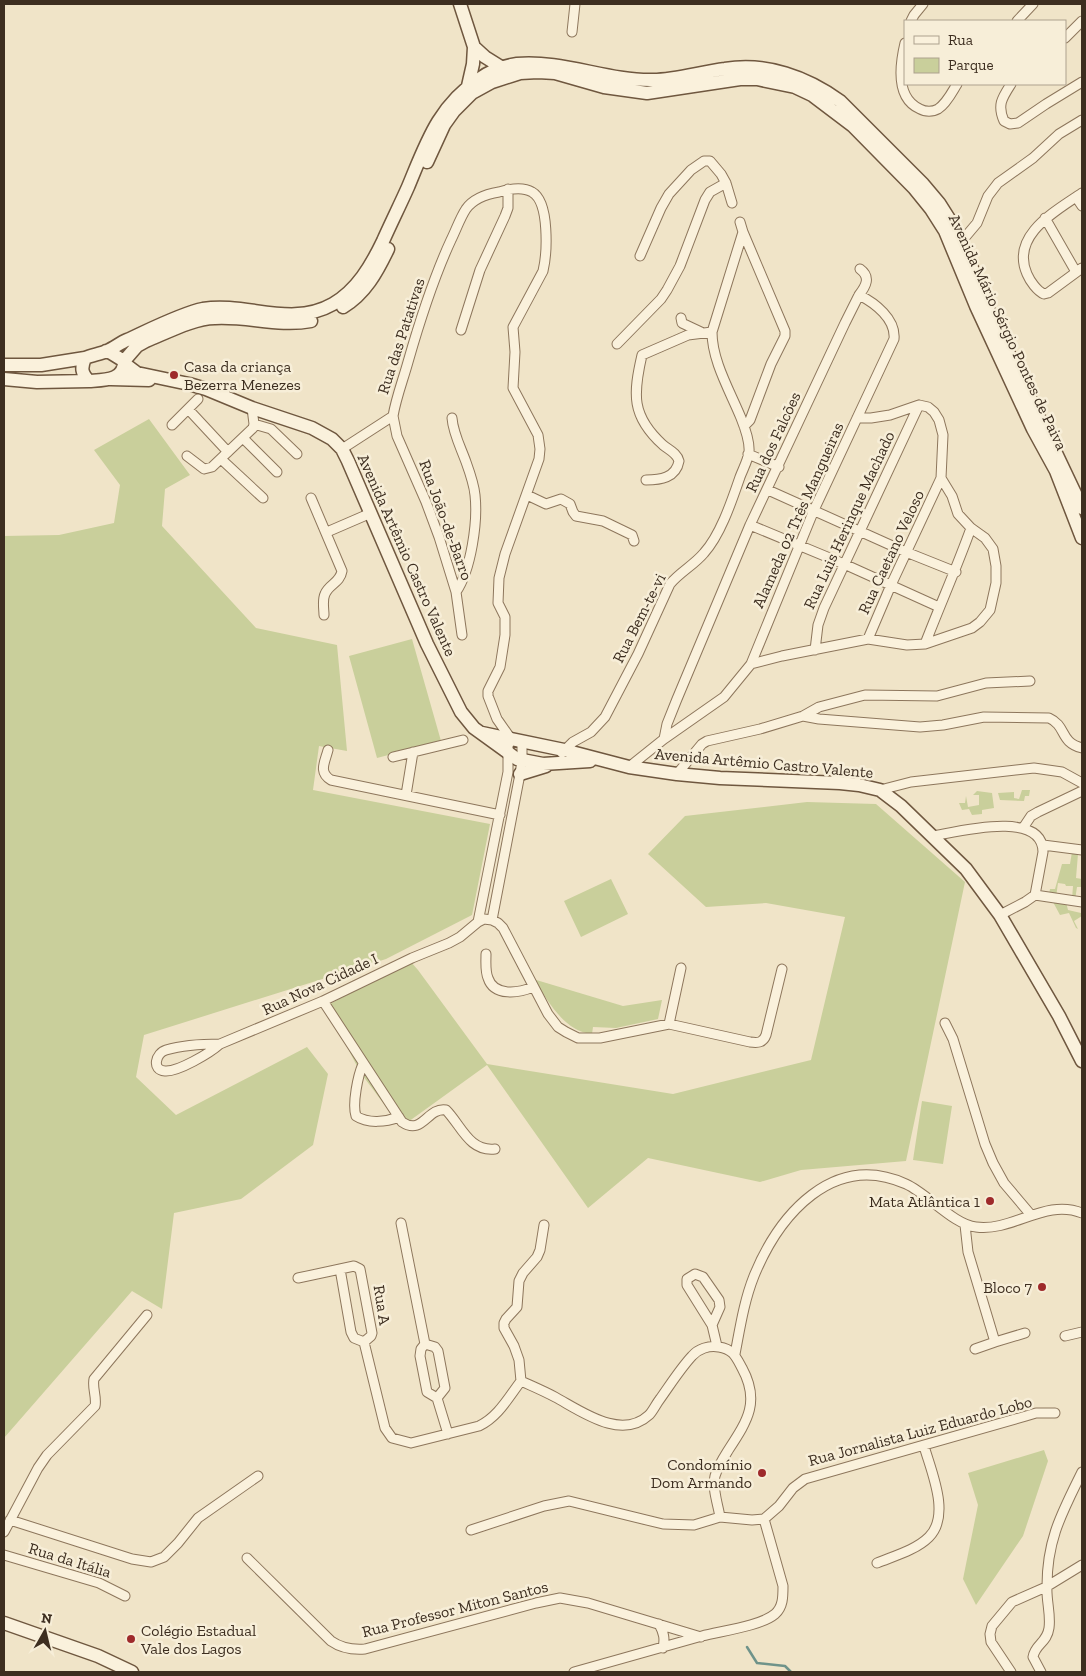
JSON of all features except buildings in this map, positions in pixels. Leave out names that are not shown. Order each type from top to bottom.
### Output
[{"type":"main road","points":[[460,4],[474,47],[473,64],[468,86]]},
{"type":"main road","points":[[474,47],[501,67]]},
{"type":"main road","name":"Avenida Mário Sérgio Pontes de Paiva","points":[[106,352],[125,341],[184,315],[203,309],[235,308],[291,316],[305,314],[332,304],[350,292],[363,277],[377,254],[433,127],[453,100],[468,86],[501,67],[516,64],[542,64],[610,77],[652,80],[676,79],[725,69],[758,68],[783,72],[826,90],[860,119],[939,203],[961,242],[990,314],[1082,508]]},
{"type":"main road","name":"Avenida Mário Sérgio Pontes de Paiva","points":[[124,363],[137,346],[200,320],[236,318],[294,324],[314,321],[358,297],[379,267],[444,125],[472,93],[492,82],[520,73],[538,72],[555,74],[604,87],[647,93],[740,79],[757,79],[781,83],[812,95],[853,126],[914,188],[931,209],[945,231],[980,314],[1033,429],[1056,470],[1082,538]]},
{"type":"main road","points":[[4,365],[41,365],[85,358],[106,352],[111,353],[124,363],[120,372],[111,380],[37,382],[4,379]]},
{"type":"main road","points":[[85,358],[82,370],[84,376],[89,381]]},
{"type":"main road","name":"Avenida Artêmio Castro Valente","points":[[124,363],[138,373],[206,389],[252,408],[312,428],[332,439],[342,449],[372,513],[423,637],[467,721],[508,754],[522,761],[543,764],[604,761]]},
{"type":"main road","name":"Avenida Artêmio Castro Valente","points":[[111,380],[164,379]]},
{"type":"main road","name":"Avenida Artêmio Castro Valente","points":[[482,733],[564,750],[630,767],[677,774],[720,778],[840,783],[880,790],[901,806],[971,875],[1000,915],[1081,1055]]},
{"type":"main road","points":[[514,773],[554,763]]},
{"type":"main road","points":[[4,1623],[90,1653],[132,1672]]},
{"type":"street","points":[[572,32],[575,4]]},
{"type":"street","points":[[912,20],[923,4]]},
{"type":"street","points":[[1018,20],[1033,4]]},
{"type":"street","points":[[1066,37],[1082,21]]},
{"type":"street","points":[[904,49],[901,78],[904,92],[911,104],[920,110],[930,111],[937,109],[943,104],[956,85]]},
{"type":"street","points":[[1010,85],[1002,98],[1000,113],[1004,121],[1010,124],[1018,123],[1082,82]]},
{"type":"street","points":[[961,242],[977,223],[988,196],[998,183],[1033,158],[1059,134],[1082,120]]},
{"type":"street","points":[[640,256],[660,208],[691,170],[704,161],[710,161],[721,174],[732,203]]},
{"type":"street","points":[[617,344],[667,290],[680,266],[705,200],[710,192],[726,184]]},
{"type":"street","points":[[461,330],[480,270],[506,216],[508,189],[519,188],[533,192],[542,208],[546,246],[543,272],[513,327],[515,352],[513,388],[539,441],[539,459],[505,554],[499,578],[498,602],[505,618],[505,635],[500,667],[488,691],[488,696],[497,719],[517,740],[522,761],[514,773],[499,820],[478,922]]},
{"type":"street","name":"Rua das Patativas","points":[[342,449],[393,416],[425,304],[465,211],[470,204],[484,196],[508,189]]},
{"type":"street","points":[[1045,218],[1079,270],[1044,294],[1038,291],[1023,265],[1025,245],[1037,226],[1045,218],[1079,195],[1082,206]]},
{"type":"street","points":[[740,222],[785,336],[771,364],[750,420],[744,426]]},
{"type":"street","name":"Rua Bem-te-vi","points":[[554,763],[564,750],[573,742],[591,732],[605,716],[638,654],[670,584],[677,575],[706,552],[722,524],[748,454],[749,444],[744,426],[719,365],[712,342],[712,332],[743,232]]},
{"type":"street","name":"Rua dos Falcões","points":[[664,739],[667,724],[677,698],[750,525],[779,467],[844,323],[866,286],[866,276],[860,269]]},
{"type":"street","points":[[857,418],[895,334],[892,324],[877,306],[859,295]]},
{"type":"street","points":[[682,318],[682,323],[701,332]]},
{"type":"street","points":[[646,480],[666,478],[677,470],[679,461],[674,452],[654,436],[638,410],[635,395],[642,356],[688,336],[701,332],[712,332]]},
{"type":"street","points":[[172,425],[198,399]]},
{"type":"street","points":[[751,664],[868,639],[907,645],[925,644],[972,628],[990,610],[996,583],[993,549],[985,538],[971,528],[955,510],[952,496],[941,478],[942,429],[934,412],[919,405]]},
{"type":"street","name":"Alameda 02 Três Mangueiras","points":[[630,767],[664,739],[724,697],[751,664],[814,510],[857,418],[890,415],[919,405]]},
{"type":"street","name":"Rua Luis Herinque Machado","points":[[815,650],[818,625],[824,608],[919,405]]},
{"type":"street","points":[[187,456],[204,469],[212,467],[253,428],[252,408]]},
{"type":"street","points":[[188,409],[228,452]]},
{"type":"street","name":"Rua João-de-Barro","points":[[393,416],[397,436],[426,502],[456,592],[462,636]]},
{"type":"street","points":[[452,418],[475,497],[472,544],[465,574],[456,592]]},
{"type":"street","points":[[254,424],[271,429],[297,454]]},
{"type":"street","points":[[243,438],[277,472]]},
{"type":"street","points":[[748,454],[779,467]]},
{"type":"street","points":[[221,459],[263,498]]},
{"type":"street","name":"Rua Caetano Veloso","points":[[868,639],[941,478]]},
{"type":"street","points":[[768,490],[906,552],[956,572]]},
{"type":"street","points":[[527,495],[546,504],[561,498],[570,504],[572,512],[582,518],[603,521],[632,535],[635,538],[634,541]]},
{"type":"street","points":[[311,498],[342,571],[338,581],[324,594],[324,615]]},
{"type":"street","points":[[327,532],[372,513]]},
{"type":"street","points":[[750,525],[844,564],[939,607]]},
{"type":"street","points":[[925,644],[939,607],[956,572],[971,528]]},
{"type":"street","points":[[677,774],[702,744],[707,741],[760,729],[803,716],[819,707],[864,695],[937,696],[986,683],[1030,682]]},
{"type":"street","points":[[803,716],[920,727],[943,726],[984,717],[1049,718],[1054,720],[1059,726],[1070,744],[1082,748]]},
{"type":"street","points":[[393,757],[463,740]]},
{"type":"street","points":[[492,920],[509,826],[514,773],[508,754],[508,743],[517,740]]},
{"type":"street","points":[[328,750],[323,771],[325,777],[331,780],[406,795],[499,820],[509,826]]},
{"type":"street","points":[[406,795],[413,752]]},
{"type":"street","points":[[880,790],[911,782],[1034,768],[1062,772],[1082,782]]},
{"type":"street","points":[[1023,828],[1031,816],[1082,792]]},
{"type":"street","points":[[933,836],[993,826],[1031,830],[1037,835],[1043,845],[1035,895]]},
{"type":"street","points":[[1043,845],[1082,850]]},
{"type":"street","points":[[1000,915],[1035,895],[1082,902]]},
{"type":"street","points":[[478,922],[492,920],[498,923],[506,933],[532,987],[548,1014],[558,1027],[578,1038],[600,1038],[669,1024],[750,1042],[760,1042],[764,1040],[766,1035],[782,969]]},
{"type":"street","name":"Rua Nova Cidade I","points":[[220,1044],[203,1044],[162,1052],[156,1059],[157,1065],[160,1070],[172,1070],[206,1055],[220,1044],[323,1001],[460,937],[478,922]]},
{"type":"street","points":[[486,954],[487,976],[496,989],[516,992],[532,987]]},
{"type":"street","points":[[669,1024],[681,968]]},
{"type":"street","points":[[323,1001],[363,1064],[399,1117],[407,1125],[415,1127],[438,1110],[446,1110],[476,1146],[487,1150],[495,1149]]},
{"type":"street","points":[[945,1023],[953,1039],[985,1144],[993,1163],[1004,1183],[1031,1216]]},
{"type":"street","points":[[363,1064],[354,1109],[356,1116],[379,1121],[399,1117]]},
{"type":"street","points":[[735,1354],[748,1296],[762,1258],[787,1218],[803,1201],[832,1182],[848,1176],[863,1175],[893,1179],[920,1192],[965,1225],[991,1228],[1004,1226],[1050,1209],[1060,1208],[1082,1212]]},
{"type":"street","points":[[401,1223],[425,1344],[421,1349],[420,1356],[427,1392],[437,1398],[448,1434]]},
{"type":"street","points":[[364,1342],[385,1428],[388,1434],[398,1440],[411,1443],[479,1426],[492,1418],[521,1381],[519,1360],[504,1328],[504,1323],[517,1307],[519,1281],[523,1273],[538,1257],[544,1225]]},
{"type":"street","points":[[965,1225],[968,1252],[995,1342]]},
{"type":"street","name":"Rua A","points":[[298,1278],[354,1266],[358,1267],[362,1273],[372,1333],[364,1342],[354,1338],[351,1332],[340,1270]]},
{"type":"street","points":[[712,1325],[720,1306],[719,1300],[703,1276],[695,1274],[687,1279],[687,1285],[712,1325],[717,1346]]},
{"type":"street","points":[[4,1532],[42,1462],[94,1406],[96,1402],[94,1379],[147,1315]]},
{"type":"street","points":[[1065,1336],[1082,1332]]},
{"type":"street","points":[[975,1349],[1025,1333]]},
{"type":"street","points":[[425,1344],[438,1350],[445,1388],[437,1398]]},
{"type":"street","points":[[521,1381],[543,1390],[605,1423],[628,1425],[638,1422],[649,1415],[693,1354],[705,1348],[717,1346],[726,1348],[735,1354],[750,1385],[752,1396],[750,1409],[742,1430],[722,1460],[716,1474],[714,1489],[720,1517]]},
{"type":"street","name":"Rua Jornalista Luiz Eduardo Lobo","points":[[764,1519],[779,1506],[793,1488],[805,1479],[1031,1415],[1054,1413]]},
{"type":"street","points":[[878,1563],[920,1544],[929,1537],[935,1528],[938,1520],[939,1503],[924,1446]]},
{"type":"street","points":[[1041,1672],[1033,1657],[1035,1648],[1046,1640],[1049,1631],[1050,1620],[1046,1587],[1049,1554],[1054,1532],[1082,1472]]},
{"type":"street","points":[[10,1520],[132,1559],[150,1562],[164,1556],[174,1547],[198,1518],[258,1476]]},
{"type":"street","points":[[471,1530],[544,1506],[569,1501],[663,1524],[694,1525],[720,1517],[752,1520],[764,1519],[783,1586],[780,1608],[774,1615],[764,1621],[574,1672]]},
{"type":"street","name":"Rua da Itália","points":[[4,1555],[99,1583],[125,1596]]},
{"type":"street","name":"Rua Professor Miton Santos","points":[[247,1558],[331,1641],[337,1645],[354,1650],[365,1649],[560,1598],[588,1603],[701,1637]]},
{"type":"street","points":[[1011,1672],[991,1642],[992,1626],[1012,1602],[1046,1587],[1082,1565]]},
{"type":"street","points":[[659,1624],[665,1640],[663,1648]]},
{"type":"green space","points":[[149,419],[190,475],[165,489],[162,526],[256,628],[337,645],[347,751],[319,746],[313,790],[490,824],[472,915],[386,959],[144,1035],[136,1077],[176,1115],[307,1047],[328,1074],[313,1145],[241,1199],[174,1213],[162,1309],[132,1291],[4,1438],[4,536],[59,535],[114,523],[120,485],[94,450]]},
{"type":"green space","points":[[412,639],[441,741],[377,758],[349,656]]},
{"type":"green space","points":[[1022,790],[1030,790],[1029,796],[1025,796],[1024,801],[1000,800],[998,793],[1014,792],[1014,798],[1019,799]]},
{"type":"green space","points":[[977,791],[992,793],[994,808],[982,810],[982,814],[972,815],[969,809],[962,810],[959,803],[965,803],[966,796],[968,807],[979,805],[979,795],[973,795]]},
{"type":"green space","points":[[807,802],[876,804],[965,882],[906,1161],[801,1170],[760,1182],[648,1158],[588,1208],[487,1065],[401,1127],[360,1072],[326,1006],[410,961],[487,1064],[673,1094],[811,1060],[845,917],[766,903],[706,907],[648,854],[685,816]]},
{"type":"green space","points":[[1072,852],[1078,854],[1076,878],[1082,879],[1082,887],[1077,887],[1075,900],[1072,899],[1073,886],[1066,886],[1065,884],[1058,883],[1056,897],[1049,894],[1050,889],[1055,889],[1062,864],[1070,864]]},
{"type":"green space","points":[[611,879],[628,914],[581,937],[564,901]]},
{"type":"green space","points":[[1053,902],[1066,902],[1068,910],[1081,913],[1082,916],[1074,921],[1078,929],[1069,913],[1060,915]]},
{"type":"green space","points":[[533,979],[623,1006],[662,1000],[658,1019],[616,1028],[593,1027],[592,1034],[582,1032],[558,1014]]},
{"type":"green space","points":[[922,1101],[952,1106],[943,1164],[913,1160]]},
{"type":"green space","points":[[1044,1450],[1048,1461],[1023,1536],[976,1605],[963,1579],[978,1505],[968,1473]]},
{"type":"waterway","points":[[747,1647],[757,1663],[785,1666],[791,1672]]},
{"type":"place","name":"Casa da criança Bezerra Menezes","points":[[174,375]]},
{"type":"place","name":"Mata Atlântica 1","points":[[990,1201]]},
{"type":"place","name":"Bloco 7","points":[[1042,1287]]},
{"type":"place","name":"Condomínio Dom Armando","points":[[762,1473]]},
{"type":"place","name":"Colégio Estadual Vale dos Lagos","points":[[131,1639]]}]
